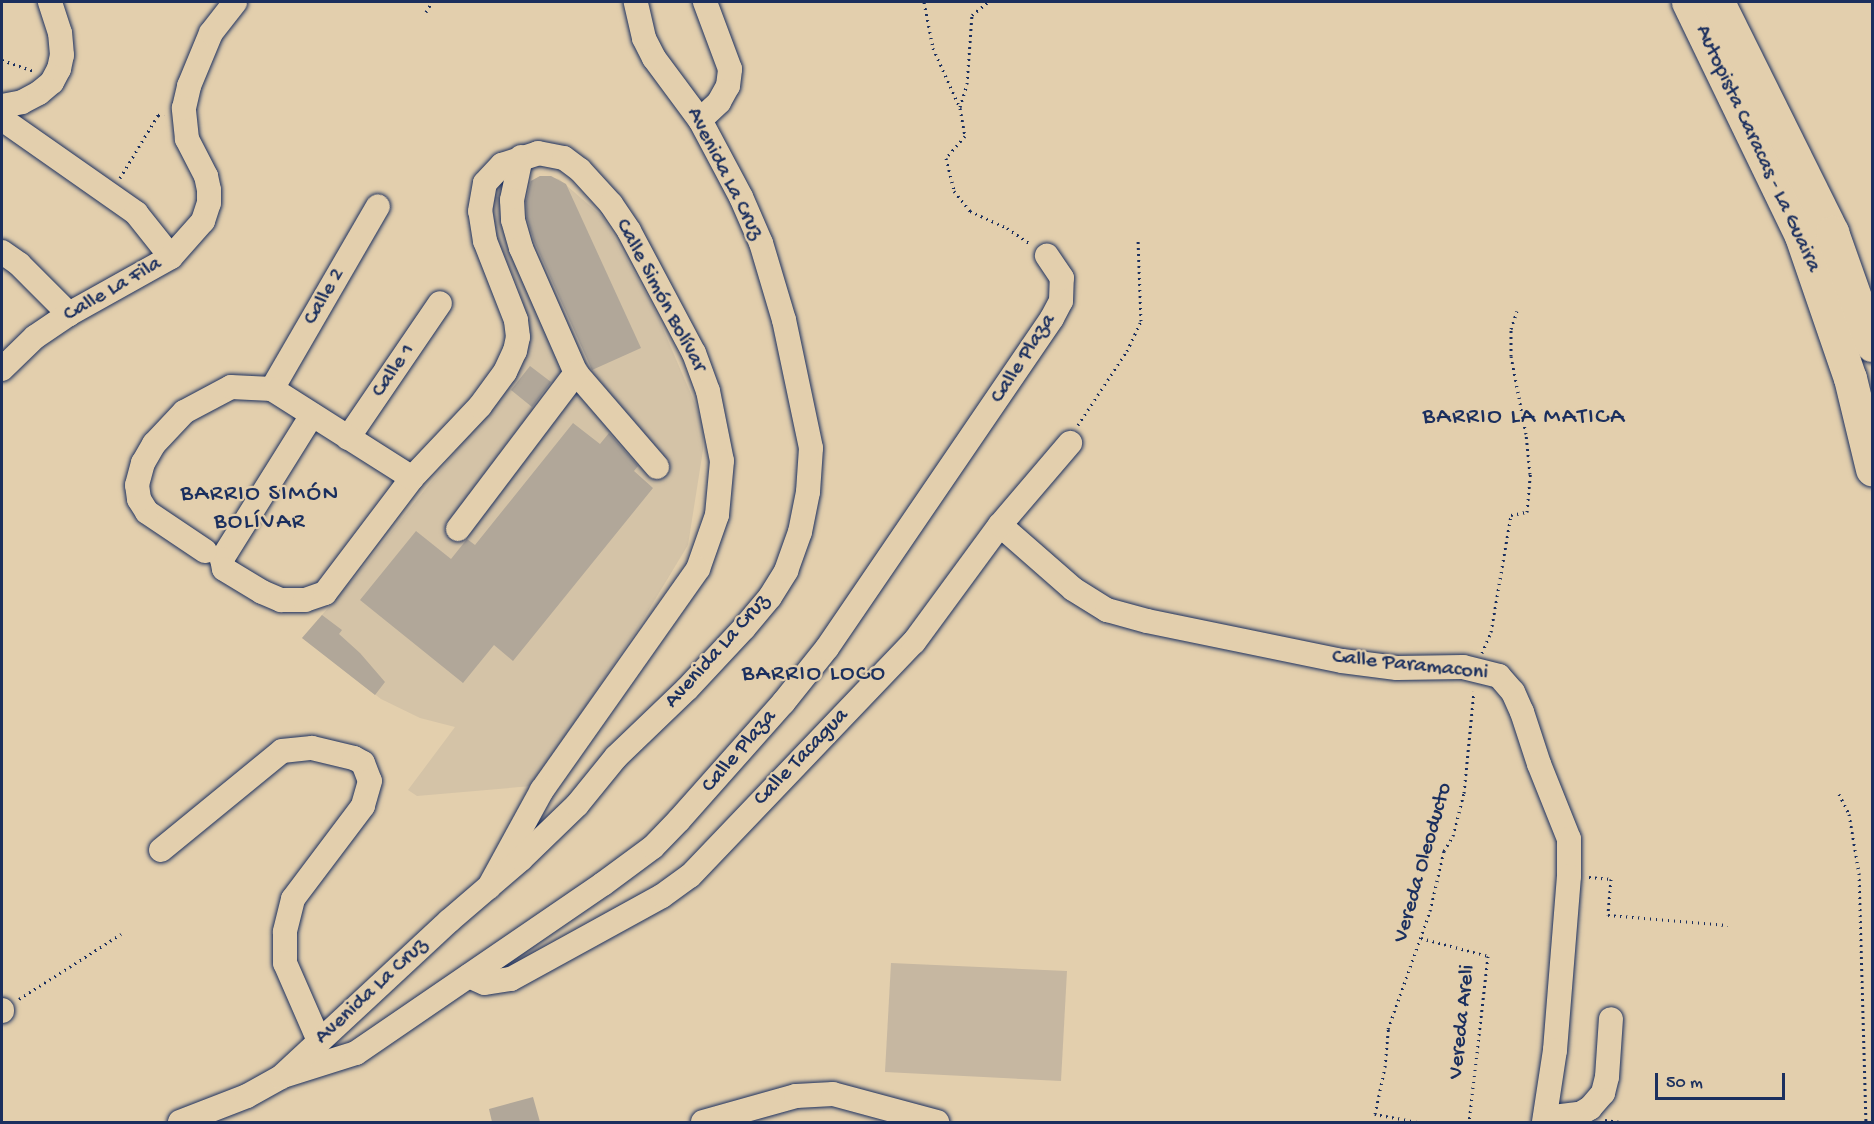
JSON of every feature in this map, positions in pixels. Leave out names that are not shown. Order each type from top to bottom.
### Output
[{"type":"highway","name":"Autopista Caracas - La Guaira","points":[[1688,2],[1801,236],[1850,378],[1872,469]]},
{"type":"highway","name":"Autopista Caracas - La Guaira","points":[[1718,2],[1832,232],[1872,345]]},
{"type":"street","points":[[2,105],[22,102],[39,93],[54,78],[62,55],[60,33],[50,2]]},
{"type":"street","name":"Calle La Fila","points":[[2,369],[35,337],[69,314],[171,257],[203,221],[209,203],[206,176],[187,139],[184,108],[189,86],[211,33],[235,2]]},
{"type":"street","name":"Avenida La Cruz","points":[[186,1122],[247,1096],[281,1077],[577,805],[616,757],[687,689],[744,628],[781,580],[800,532],[808,492],[811,448],[786,331],[761,243],[741,197],[700,120],[654,58],[644,38],[636,2]]},
{"type":"street","points":[[700,120],[719,102],[728,86],[730,69],[705,2]]},
{"type":"street","points":[[2,119],[111,193],[136,213],[171,257]]},
{"type":"street","name":"Calle Simón Bolívar","points":[[213,555],[224,569],[262,592],[282,600],[304,600],[325,593],[412,478],[480,406],[505,372],[515,351],[518,337],[516,320],[485,241],[480,211],[485,183],[502,165],[538,153],[564,159],[588,179],[629,231],[694,353],[708,391],[722,461],[717,515],[698,569],[542,790],[489,886]]},
{"type":"street","points":[[521,157],[512,200],[513,220],[521,248],[576,373],[657,466]]},
{"type":"street","name":"Calle 2","points":[[273,389],[378,206]]},
{"type":"street","points":[[2,252],[19,264],[69,314]]},
{"type":"street","name":"Calle Plaza","points":[[281,1077],[356,1053],[653,847],[722,773],[813,666],[987,417],[1061,301],[1062,278],[1047,256]]},
{"type":"street","name":"Calle 1","points":[[348,438],[440,303]]},
{"type":"street","points":[[458,529],[576,373]]},
{"type":"street","points":[[312,415],[213,555],[147,513],[139,499],[137,485],[143,463],[154,444],[184,412],[231,387],[273,389],[412,478]]},
{"type":"street","name":"Calle Tacagua","points":[[469,976],[485,983],[511,979],[662,896],[690,876],[914,642],[1000,525],[1070,443]]},
{"type":"street","name":"Calle Paramaconi","points":[[1000,525],[1073,590],[1107,610],[1147,621],[1352,663],[1397,668],[1476,669],[1499,676],[1514,692],[1569,839],[1569,876],[1555,1050],[1544,1120]]},
{"type":"street","points":[[161,850],[282,751],[312,748],[354,758],[363,763],[370,781],[363,806],[292,899],[285,932],[285,963],[319,1041]]},
{"type":"street","points":[[1544,1120],[1580,1114],[1590,1108],[1603,1093],[1611,1019]]},
{"type":"street","points":[[703,1122],[796,1096],[823,1095],[853,1098],[937,1122]]},
{"type":"path","points":[[426,12],[432,2]]},
{"type":"path","points":[[924,2],[933,48],[960,108],[965,136],[946,158],[954,191],[970,211],[1007,228],[1047,256]]},
{"type":"path","points":[[960,108],[967,84],[972,15],[988,2]]},
{"type":"path","points":[[2,60],[54,78]]},
{"type":"path","points":[[111,193],[158,115],[184,108]]},
{"type":"path","points":[[1070,443],[1083,413],[1127,351],[1141,321],[1138,238]]},
{"type":"path","name":"Vereda Oleoducto","points":[[1404,1122],[1375,1114],[1385,1067],[1388,1029],[1421,938],[1444,851],[1453,836],[1464,793],[1476,669],[1491,632],[1511,515],[1527,512],[1530,474],[1526,434],[1511,356],[1511,329],[1517,311]]},
{"type":"path","points":[[1839,794],[1849,814],[1859,873],[1866,1122]]},
{"type":"path","points":[[1569,876],[1611,879],[1608,915],[1728,925]]},
{"type":"path","points":[[2,1010],[121,934]]},
{"type":"path","name":"Vereda Areli","points":[[1421,938],[1488,956],[1471,1122]]},
{"type":"path","points":[[1404,1122],[1418,1122]]},
{"type":"path","points":[[1454,1122],[1471,1122]]},
{"type":"shaded area","points":[[540,176],[559,179],[603,217],[654,308],[694,401],[703,426],[703,450],[688,545],[636,631],[532,786],[417,796],[408,790],[455,727],[420,718],[381,699],[302,638],[360,571],[515,377],[526,315],[518,286],[494,232],[493,196],[518,201],[527,183]]},
{"type":"shaded area","points":[[891,963],[1067,971],[1061,1081],[885,1072]]},
{"type":"building","points":[[540,176],[551,176],[566,184],[641,348],[592,370],[534,241],[527,218],[526,201],[531,181]]},
{"type":"building","points":[[530,366],[551,382],[532,407],[511,390]]},
{"type":"building","points":[[573,423],[600,444],[609,433],[638,466],[634,471],[653,488],[513,661],[494,645],[463,683],[360,600],[416,531],[451,559],[467,539],[475,545]]},
{"type":"building","points":[[322,615],[342,630],[339,634],[360,653],[385,682],[375,695],[302,638]]},
{"type":"building","points":[[533,1097],[540,1122],[492,1122],[489,1109]]},
{"type":"district","name":"BARRIO LA MATICA","points":[[1524,418]]},
{"type":"district","name":"BARRIO SIMÓN BOLÍVAR","points":[[260,509]]},
{"type":"district","name":"BARRIO LOCO","points":[[814,675]]}]
